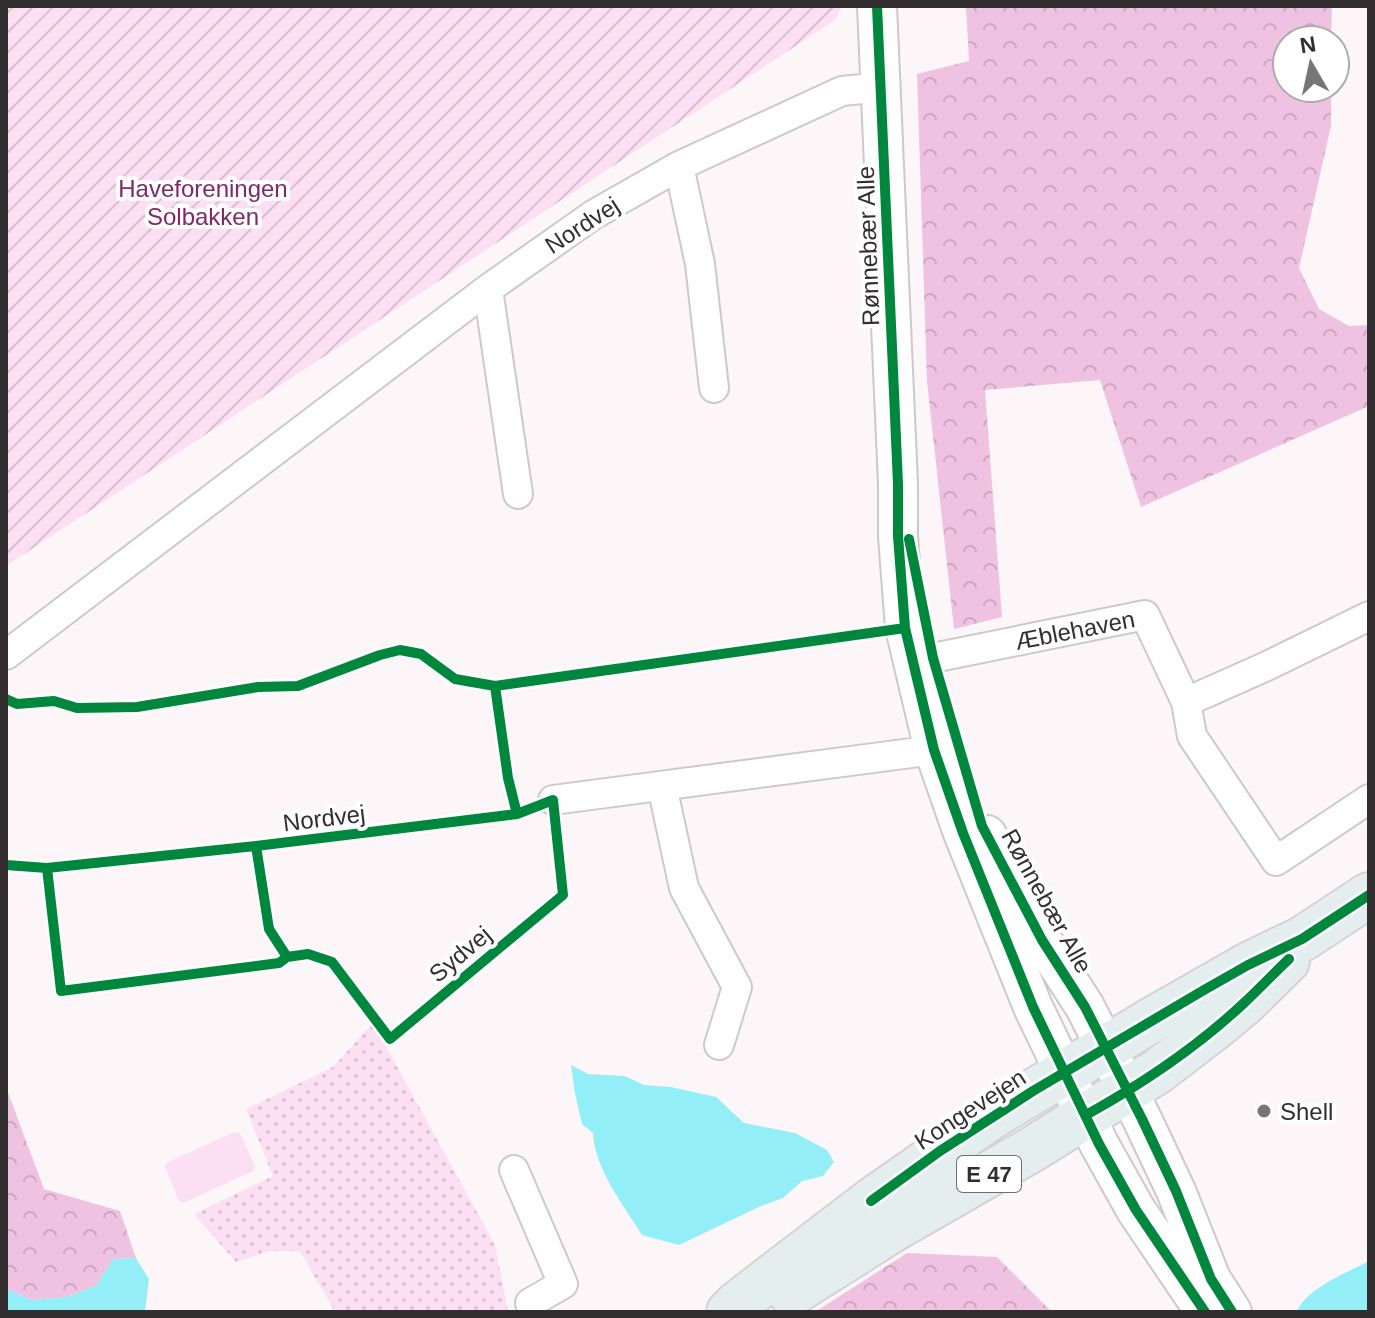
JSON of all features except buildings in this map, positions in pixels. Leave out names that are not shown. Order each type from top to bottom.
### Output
[{"type":"main road","name":"Rønnebær Alle","points":[[877,6],[898,536],[905,628],[923,660],[982,826],[1042,940],[1085,1007],[1122,1188],[1208,1296],[1232,1312]]},
{"type":"main road","name":"Rønnebær Alle","points":[[923,660],[934,750],[963,833],[1033,1007],[1101,1080]]},
{"type":"main road","name":"Kongevejen","points":[[729,1312],[940,1151],[1214,1028],[1244,1003],[1296,949],[1369,895]]},
{"type":"main road","name":"Kongevejen","points":[[761,1312],[892,1230],[1031,1150],[1101,1080],[1248,965],[1296,949]]},
{"type":"street","name":"Nordvej","points":[[6,655],[488,289],[593,215],[679,166],[842,91],[882,87]]},
{"type":"street","points":[[679,166],[700,264],[714,388]]},
{"type":"street","points":[[488,289],[518,494]]},
{"type":"street","name":"Æblehaven","points":[[923,660],[1145,615],[1186,702],[1192,736],[1276,861],[1369,799]]},
{"type":"street","points":[[1186,702],[1369,616]]},
{"type":"street","points":[[553,800],[934,750]]},
{"type":"street","points":[[662,786],[684,888],[737,987],[719,1045]]},
{"type":"street","points":[[514,1170],[563,1284],[530,1303],[533,1312]]},
{"type":"green space","name":"Haveforeningen Solbakken","points":[[6,6],[842,6],[835,20],[6,566]]},
{"type":"green space","points":[[966,6],[1332,6],[1331,24],[1271,24],[1271,104],[1331,104],[1331,126],[1299,268],[1319,309],[1349,326],[1369,325],[1369,406],[1141,507],[1100,380],[985,390],[1002,617],[954,629],[927,381],[917,74],[969,61]]},
{"type":"green space","points":[[373,1023],[495,1245],[508,1312],[335,1312],[300,1251],[269,1251],[236,1262],[194,1214],[273,1176],[246,1109],[333,1067]]},
{"type":"green space","points":[[6,1087],[44,1189],[120,1211],[136,1258],[113,1259],[96,1286],[67,1297],[32,1300],[6,1289]]},
{"type":"green space","points":[[234,1132],[240,1133],[255,1166],[253,1171],[183,1203],[179,1201],[166,1163]]},
{"type":"green space","points":[[907,1253],[997,1257],[1052,1312],[815,1312]]},
{"type":"water","points":[[571,1065],[588,1074],[625,1076],[644,1085],[671,1087],[716,1097],[744,1123],[795,1133],[827,1150],[834,1162],[823,1176],[802,1181],[783,1198],[679,1245],[642,1235],[604,1173],[593,1133],[582,1124]]},
{"type":"water","points":[[136,1258],[149,1279],[145,1312],[6,1312],[6,1289],[32,1300],[67,1297],[96,1286],[113,1259]]},
{"type":"water","points":[[1369,1261],[1369,1312],[1297,1312],[1318,1289]]},
{"type":"cycle path","points":[[877,6],[898,536],[905,628],[934,750],[963,833],[1033,1007],[1099,1144],[1136,1210],[1205,1312]]},
{"type":"cycle path","points":[[909,539],[933,658],[982,826],[1042,940],[1085,1007],[1176,1191],[1211,1279],[1232,1312]]},
{"type":"cycle path","points":[[6,699],[17,704],[54,701],[77,708],[137,707],[258,687],[298,686],[400,650],[421,654],[455,679],[495,686],[905,628]]},
{"type":"cycle path","points":[[495,686],[508,778],[517,814]]},
{"type":"cycle path","name":"Sydvej","points":[[6,865],[47,868],[256,846],[517,814],[553,800],[563,895],[390,1039],[332,962],[308,954],[287,957],[279,963],[61,991],[47,868]]},
{"type":"cycle path","points":[[256,846],[269,929],[287,957]]},
{"type":"cycle path","points":[[871,1201],[940,1151],[1033,1091],[1248,965],[1302,939],[1369,895]]},
{"type":"cycle path","points":[[1086,1115],[1188,1050],[1250,998],[1289,959]]},
{"type":"place","name":"Shell","points":[[1264,1111]]}]
